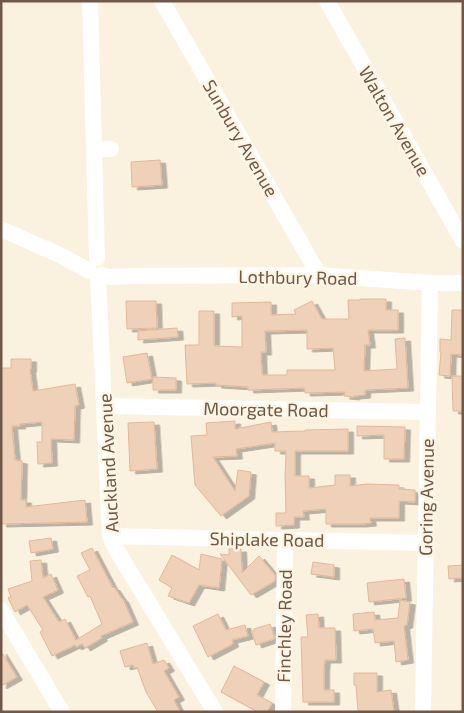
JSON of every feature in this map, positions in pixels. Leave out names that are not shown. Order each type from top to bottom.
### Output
[{"type":"street","name":"Auckland Avenue","points":[[90,1],[97,268],[110,536],[116,549],[216,712]]},
{"type":"street","name":"Sunbury Avenue","points":[[162,1],[319,275]]},
{"type":"street","name":"Walton Avenue","points":[[327,1],[463,241]]},
{"type":"street","points":[[94,149],[111,149]]},
{"type":"street","name":"Lothbury Road","points":[[1,229],[62,256],[97,268],[111,277],[319,275],[430,283],[463,283]]},
{"type":"street","name":"Goring Avenue","points":[[423,712],[430,283]]},
{"type":"street","name":"Moorgate Road","points":[[104,406],[428,412]]},
{"type":"street","name":"Shiplake Road","points":[[110,536],[425,544]]},
{"type":"street","name":"Finchley Road","points":[[283,712],[285,539]]},
{"type":"street","points":[[1,610],[62,712]]},
{"type":"building","points":[[160,160],[162,185],[132,187],[131,162]]},
{"type":"building","points":[[386,299],[386,310],[398,310],[398,330],[368,330],[370,345],[365,345],[364,371],[397,369],[395,339],[405,338],[408,388],[365,390],[365,395],[354,397],[344,396],[345,392],[305,393],[304,388],[248,390],[248,387],[216,385],[216,383],[187,384],[185,345],[199,345],[199,311],[214,311],[214,346],[242,347],[242,316],[232,317],[232,303],[271,302],[271,315],[296,314],[294,310],[312,301],[322,319],[349,319],[348,300]],"holes":[[[307,330],[307,349],[333,348],[335,370],[287,370],[287,375],[262,375],[261,352],[266,352],[265,331]]]},
{"type":"building","points":[[126,301],[156,301],[157,328],[127,329]]},
{"type":"building","points":[[452,310],[463,310],[463,355],[451,354],[450,376],[439,375],[440,339],[451,340]]},
{"type":"building","points":[[177,328],[178,337],[138,340],[138,331]]},
{"type":"building","points":[[147,353],[152,379],[127,383],[123,357]]},
{"type":"building","points":[[11,359],[31,359],[30,370],[33,391],[75,384],[79,405],[75,406],[74,440],[51,439],[52,463],[38,464],[37,442],[42,442],[42,422],[12,426],[15,460],[22,461],[21,500],[26,500],[26,507],[85,500],[87,522],[1,524],[1,368],[11,368]]},
{"type":"building","points":[[452,376],[463,376],[463,411],[453,411]]},
{"type":"building","points":[[153,377],[176,378],[176,390],[153,390]]},
{"type":"building","points":[[235,421],[235,429],[271,422],[272,432],[348,429],[348,451],[295,451],[295,476],[309,476],[309,488],[335,485],[335,475],[350,475],[350,486],[367,484],[399,485],[399,489],[415,490],[415,502],[399,501],[399,518],[370,518],[371,523],[326,524],[326,509],[303,511],[304,517],[294,517],[294,525],[276,526],[276,513],[286,513],[286,451],[275,451],[275,443],[236,449],[237,456],[213,457],[235,491],[238,470],[251,472],[249,496],[221,516],[195,485],[191,436],[207,435],[206,423]]},
{"type":"building","points":[[154,422],[157,469],[130,471],[128,423]]},
{"type":"building","points":[[357,426],[405,427],[404,459],[384,459],[384,435],[357,436]]},
{"type":"building","points":[[51,538],[53,549],[31,553],[29,541]]},
{"type":"building","points":[[92,548],[113,588],[123,599],[133,622],[101,636],[102,638],[85,648],[82,644],[76,647],[75,645],[52,656],[40,632],[43,630],[27,605],[15,612],[8,598],[11,597],[8,589],[32,581],[30,561],[41,560],[43,578],[51,574],[58,590],[43,597],[59,622],[65,619],[76,640],[102,624],[90,596],[88,597],[77,576],[90,570],[81,553]]},
{"type":"building","points":[[229,549],[241,549],[242,573],[259,556],[275,575],[275,581],[251,595],[220,554],[229,555]]},
{"type":"building","points":[[201,554],[222,559],[219,588],[199,585],[189,603],[168,596],[172,588],[159,580],[172,555],[199,570]]},
{"type":"building","points":[[313,562],[334,565],[334,577],[311,574]]},
{"type":"building","points":[[463,565],[463,578],[449,579],[448,566]]},
{"type":"building","points":[[404,579],[406,598],[369,602],[367,583]]},
{"type":"building","points":[[400,600],[410,602],[407,625],[404,626],[408,660],[396,662],[394,641],[375,643],[373,629],[354,631],[353,614],[374,612],[375,620],[398,618]]},
{"type":"building","points":[[218,614],[226,630],[245,625],[248,636],[232,640],[233,644],[208,657],[193,626]]},
{"type":"building","points":[[318,614],[319,628],[335,628],[336,660],[325,660],[324,669],[324,690],[334,690],[334,702],[303,702],[301,637],[308,637],[306,615]]},
{"type":"building","points":[[270,624],[274,639],[256,645],[252,633],[254,629]]},
{"type":"building","points":[[147,643],[153,664],[164,660],[169,668],[164,671],[179,697],[174,700],[180,712],[158,712],[146,692],[137,667],[134,668],[133,665],[125,667],[120,651]]},
{"type":"building","points":[[1,651],[17,677],[1,686]]},
{"type":"building","points":[[234,666],[264,682],[257,695],[272,703],[267,712],[258,712],[221,692]]},
{"type":"building","points":[[354,673],[377,673],[377,692],[391,690],[394,712],[358,712]]}]
